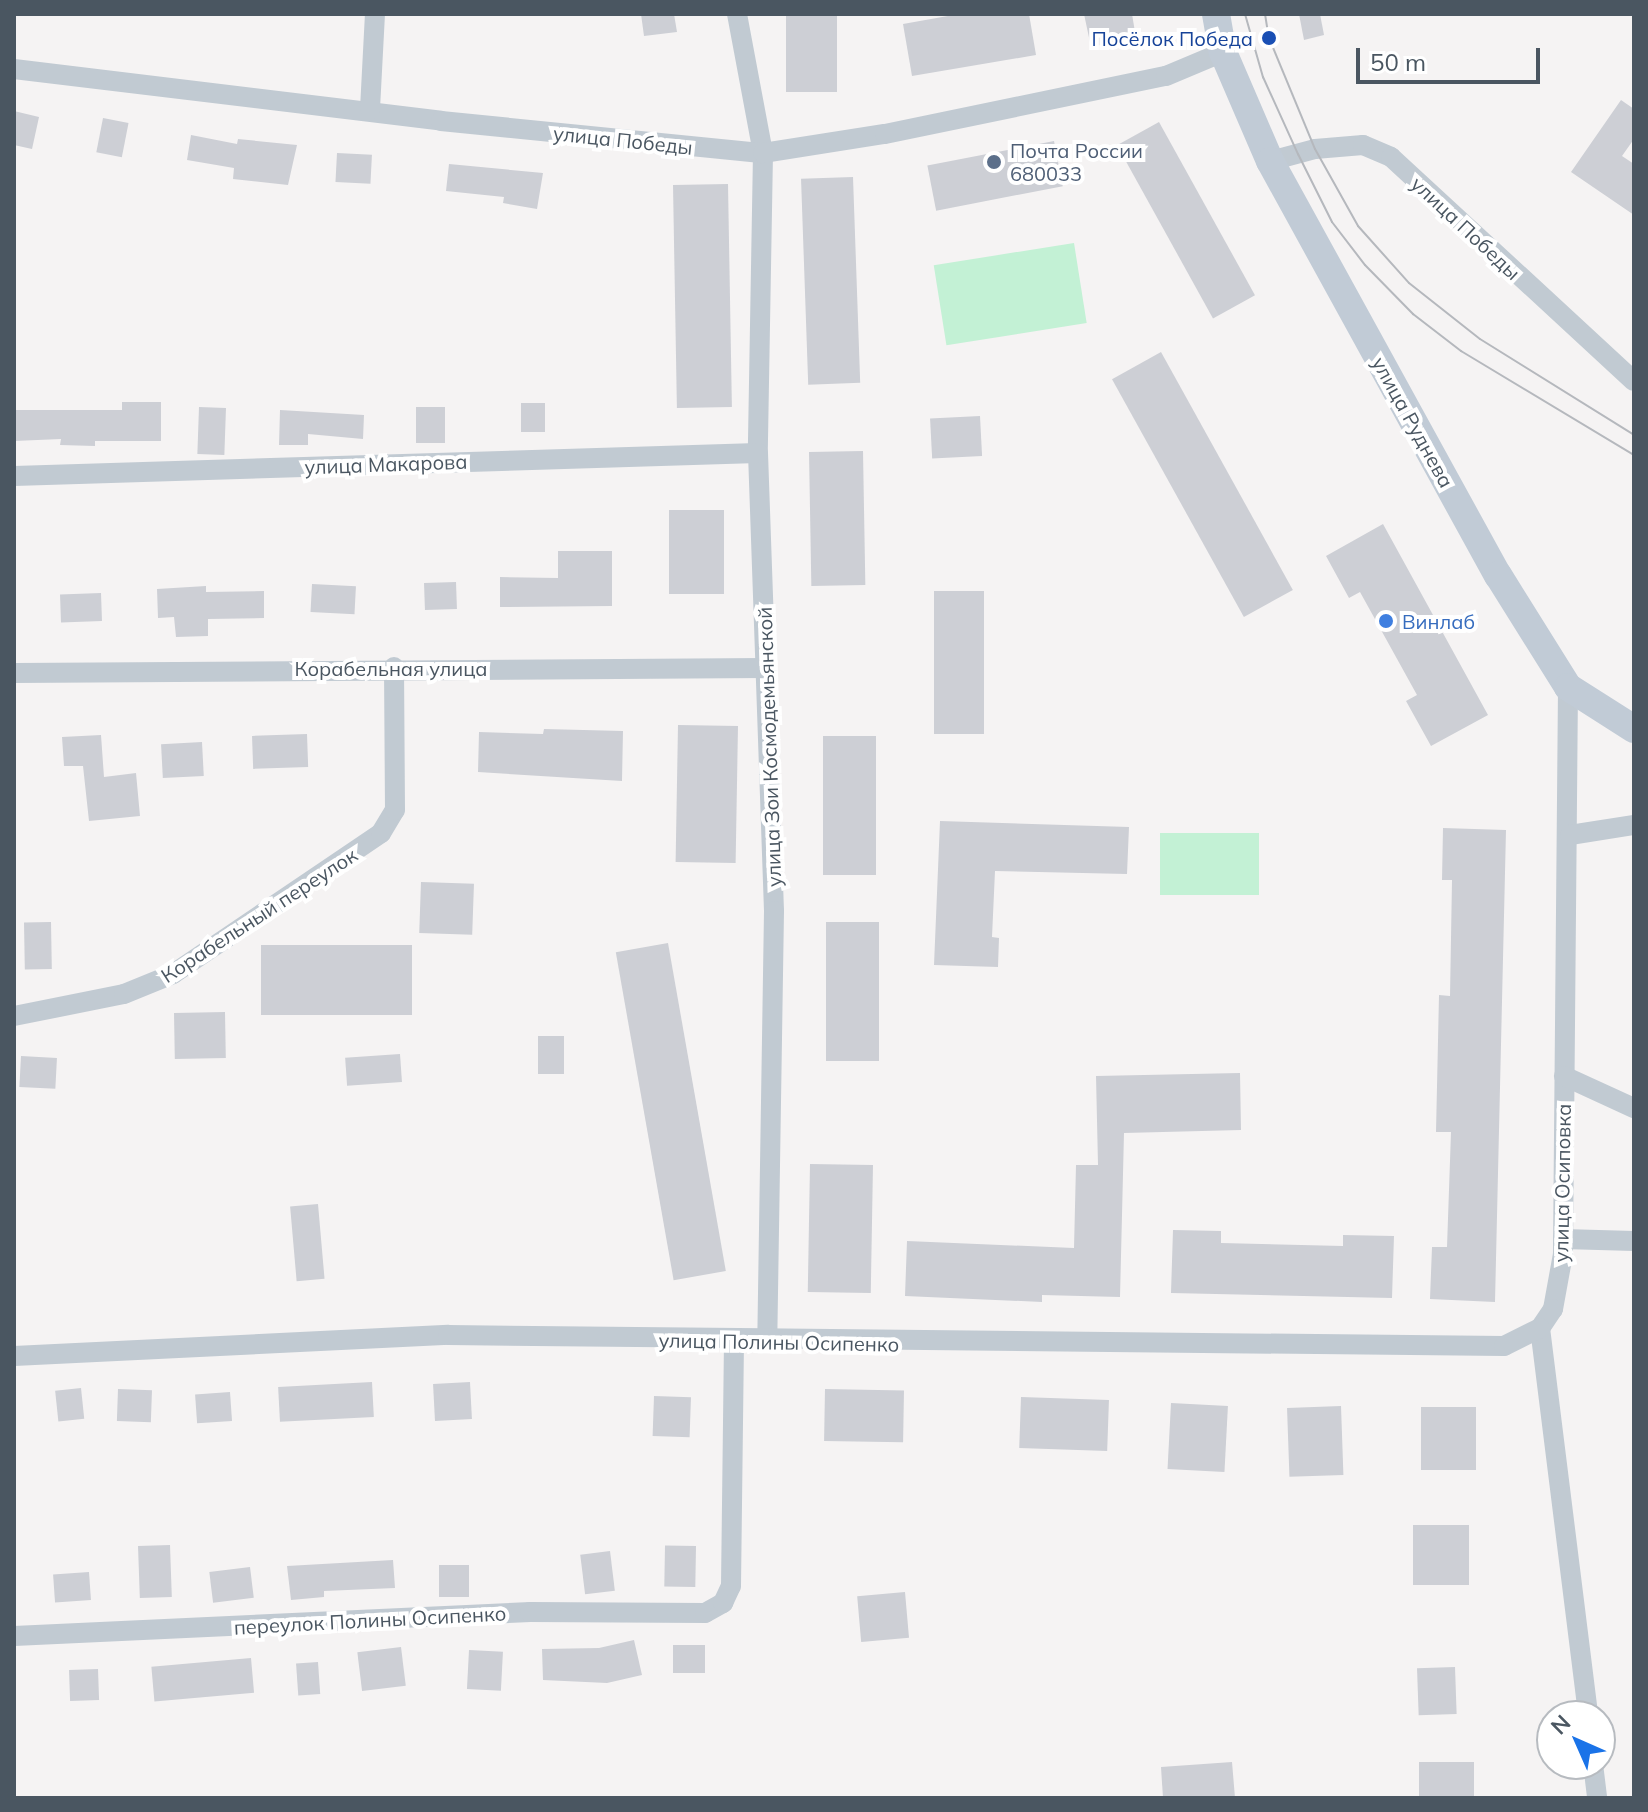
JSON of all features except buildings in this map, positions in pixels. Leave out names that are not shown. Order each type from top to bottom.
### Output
[{"type":"main road","name":"улица Руднева","points":[[1216,14],[1223,52],[1270,161],[1491,561],[1568,687]]},
{"type":"main road","points":[[1568,687],[1634,729]]},
{"type":"street","points":[[370,109],[375,14]]},
{"type":"street","name":"улица Зои Космодемьянской","points":[[737,14],[763,153],[758,453],[774,971],[767,1342]]},
{"type":"street","name":"улица Победы","points":[[14,69],[763,153],[885,134],[1166,76],[1223,52]]},
{"type":"street","name":"улица Победы","points":[[1270,161],[1315,149],[1351,146],[1391,157],[1634,381]]},
{"type":"street","name":"улица Макарова","points":[[14,476],[758,453]]},
{"type":"street","name":"Корабельная улица","points":[[14,673],[394,667],[767,668]]},
{"type":"street","name":"Корабельный переулок","points":[[14,1016],[124,994],[173,974],[359,852],[381,833],[395,810],[394,667]]},
{"type":"street","points":[[1568,687],[1570,835],[1634,825]]},
{"type":"street","name":"улица Осиповка","points":[[1540,1328],[1553,1309],[1559,1286],[1563,1239],[1570,835]]},
{"type":"street","points":[[1564,1076],[1634,1108]]},
{"type":"street","points":[[1563,1239],[1634,1241]]},
{"type":"street","points":[[1540,1328],[1586,1700]]},
{"type":"street","name":"улица Полины Осипенко","points":[[14,1356],[448,1335],[767,1342],[1504,1346],[1540,1328]]},
{"type":"street","name":"переулок Полины Осипенко","points":[[14,1636],[530,1612],[668,1616],[705,1613],[723,1603],[731,1586],[734,1341]]},
{"type":"green space","points":[[1074,243],[1087,323],[946,345],[934,265]]},
{"type":"green space","points":[[1160,833],[1259,833],[1259,895],[1160,895]]},
{"type":"tram line","points":[[1245,14],[1263,77],[1298,154],[1332,222],[1365,265],[1413,314],[1461,351],[1634,455]]},
{"type":"tram line","points":[[1265,14],[1269,38],[1315,149],[1358,226],[1409,283],[1480,339],[1634,435]]},
{"type":"place","name":"Посёлок Победа","points":[[1269,38]]},
{"type":"place","name":"Почта России 680033","points":[[994,162]]},
{"type":"place","name":"Винлаб","points":[[1386,621]]}]
